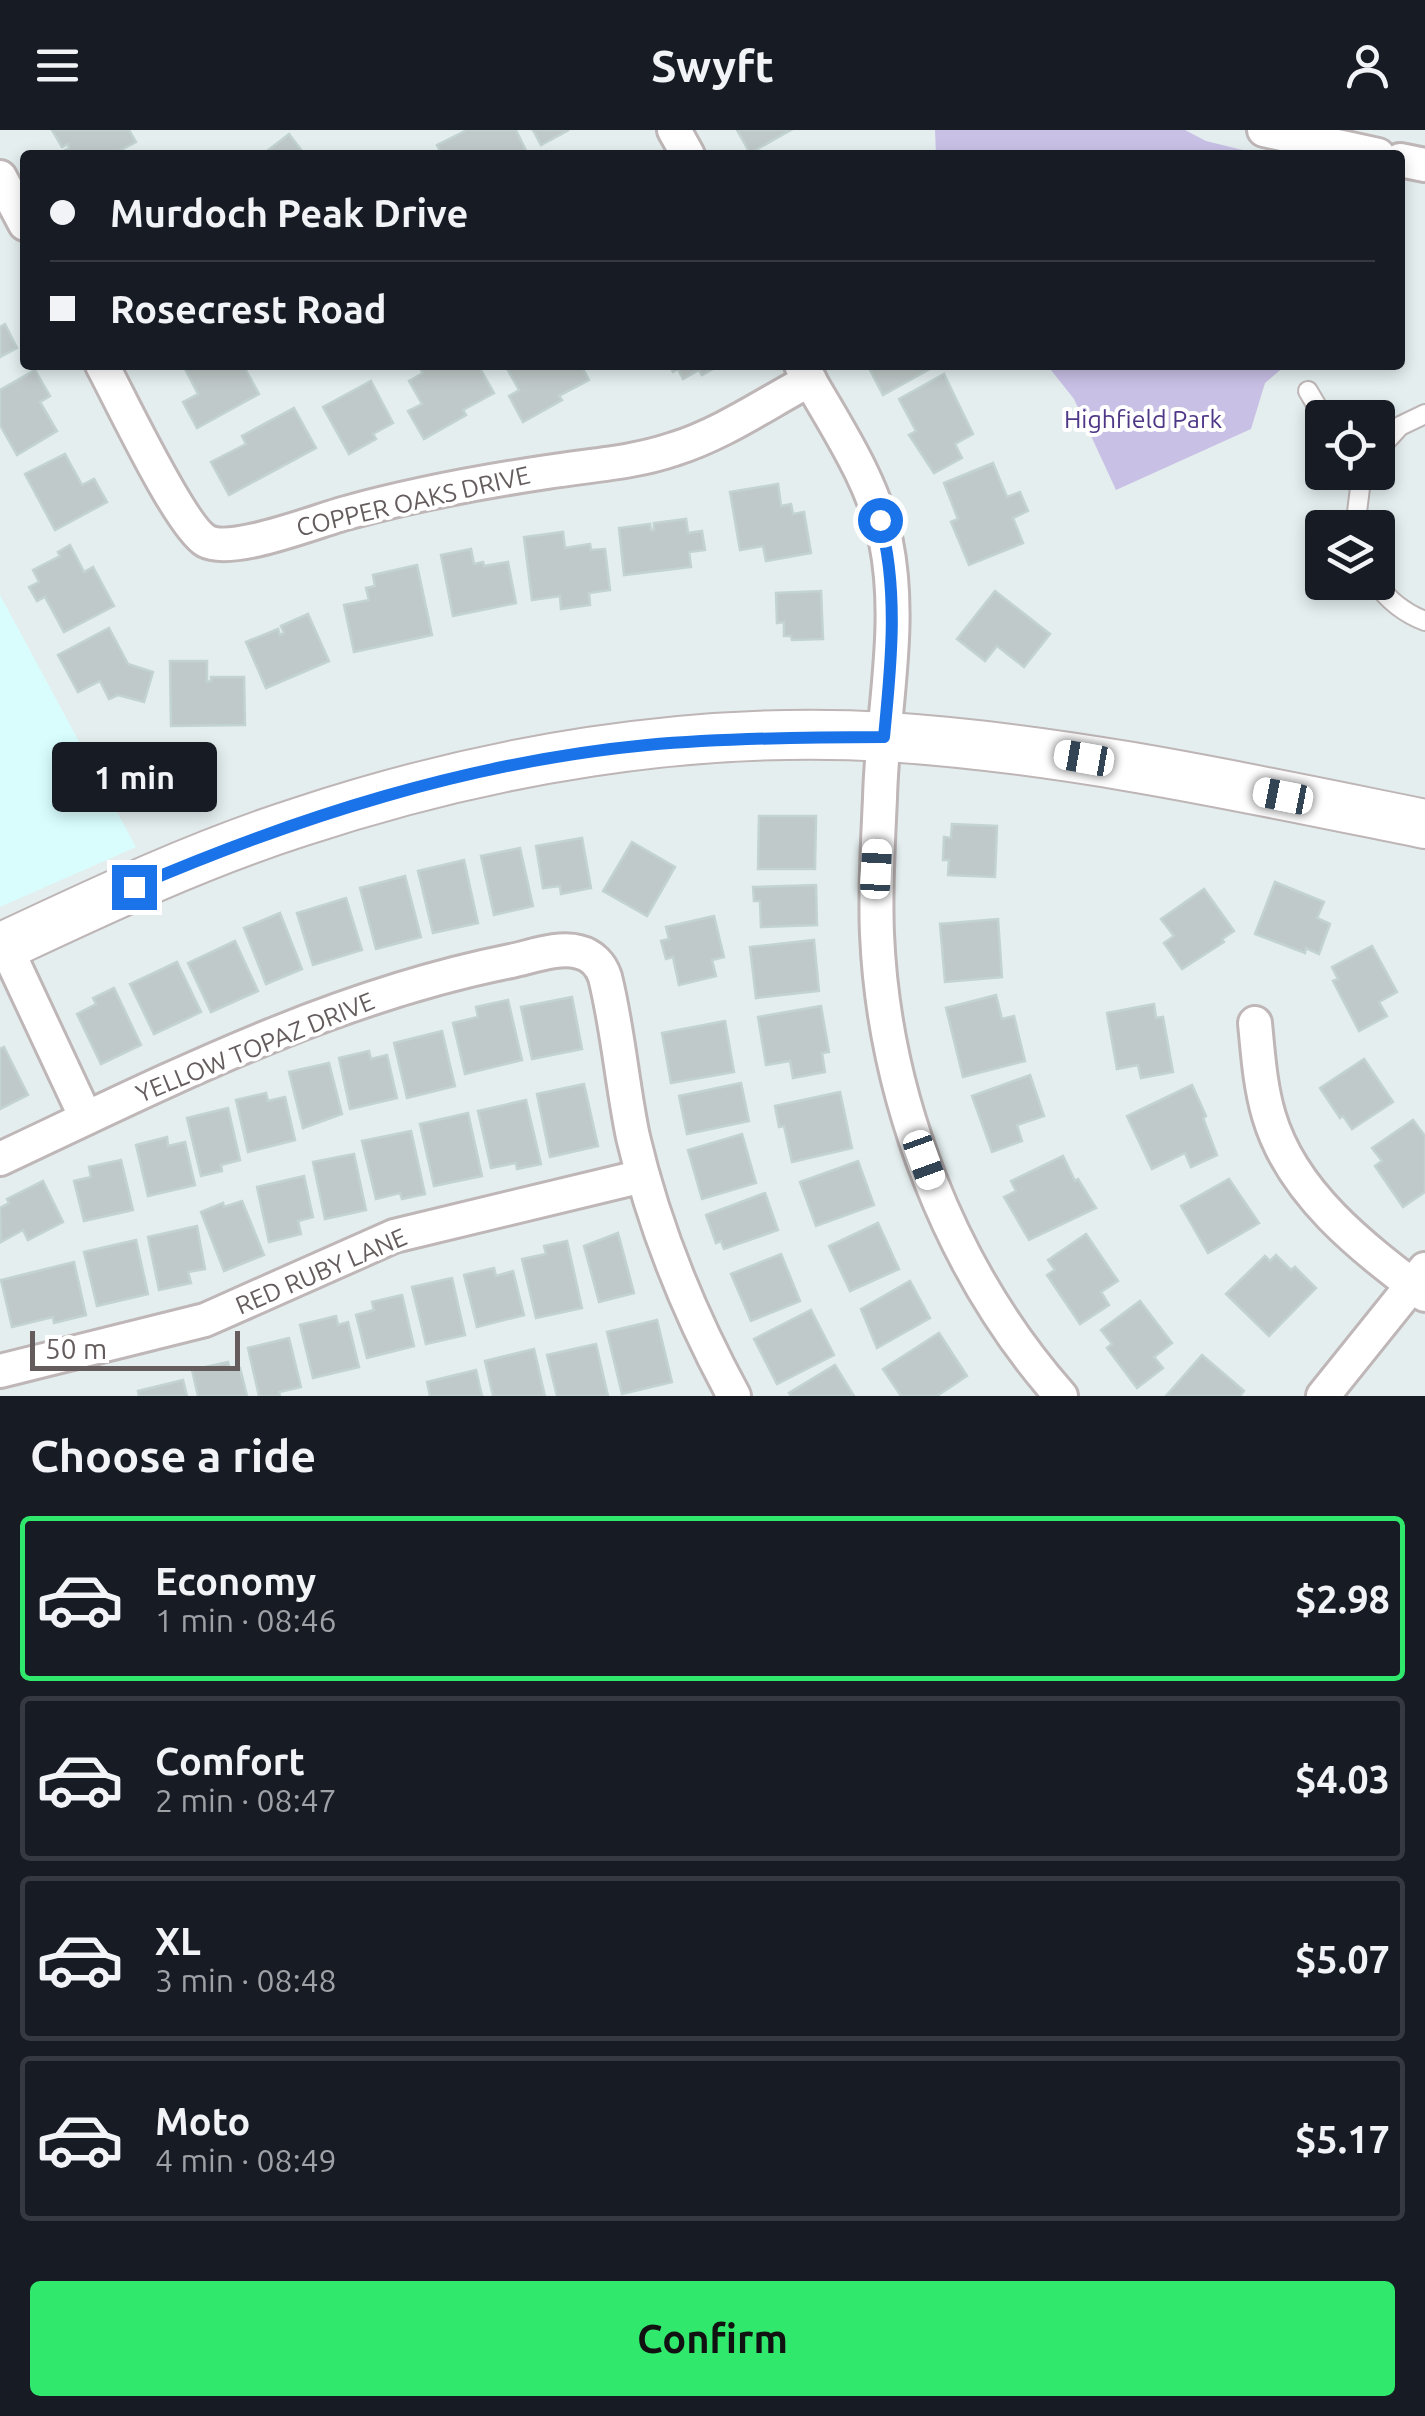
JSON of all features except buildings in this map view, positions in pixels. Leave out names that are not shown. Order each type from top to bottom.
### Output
[{"type":"main road","points":[[3,946],[198,859],[297,822],[404,789],[520,764],[644,745],[770,737],[884,737],[1061,754],[1425,824]]},
{"type":"street","points":[[1264,130],[1371,146]]},
{"type":"street","points":[[0,177],[20,215]]},
{"type":"street","name":"COPPER OAKS DRIVE","points":[[105,370],[185,518],[206,541],[224,545],[386,502],[532,474],[634,460],[672,450],[707,436],[805,373]]},
{"type":"street","points":[[805,373],[866,483],[886,540],[891,582],[891,670],[876,869],[876,935],[884,1002],[913,1131],[934,1188],[987,1294],[1062,1396]]},
{"type":"street","points":[[3,946],[86,1118]]},
{"type":"street","name":"YELLOW TOPAZ DRIVE","points":[[0,1159],[250,1043],[326,1013],[477,968],[556,952],[579,952],[599,964],[606,977],[643,1176],[684,1290],[729,1394]]},
{"type":"street","points":[[1254,1023],[1270,1120],[1294,1169],[1324,1209],[1421,1283],[1322,1396]]},
{"type":"street","name":"RED RUBY LANE","points":[[0,1371],[205,1320],[394,1236],[643,1176]]},
{"type":"lane","points":[[1308,391],[1313,400]]},
{"type":"lane","points":[[1395,431],[1425,414]]},
{"type":"lane","points":[[1392,600],[1411,616],[1425,621]]},
{"type":"shaded area","points":[[0,595],[136,847],[0,907]]},
{"type":"green space","points":[[935,130],[1185,130],[1206,141],[1243,150],[936,150]]},
{"type":"green space","name":"Highfield Park","points":[[1051,370],[1280,370],[1265,383],[1251,429],[1116,490],[1074,399]]},
{"type":"route","points":[[134,887],[297,822],[404,789],[520,764],[644,745],[770,737],[884,737],[891,670],[891,582],[880,520]]}]
